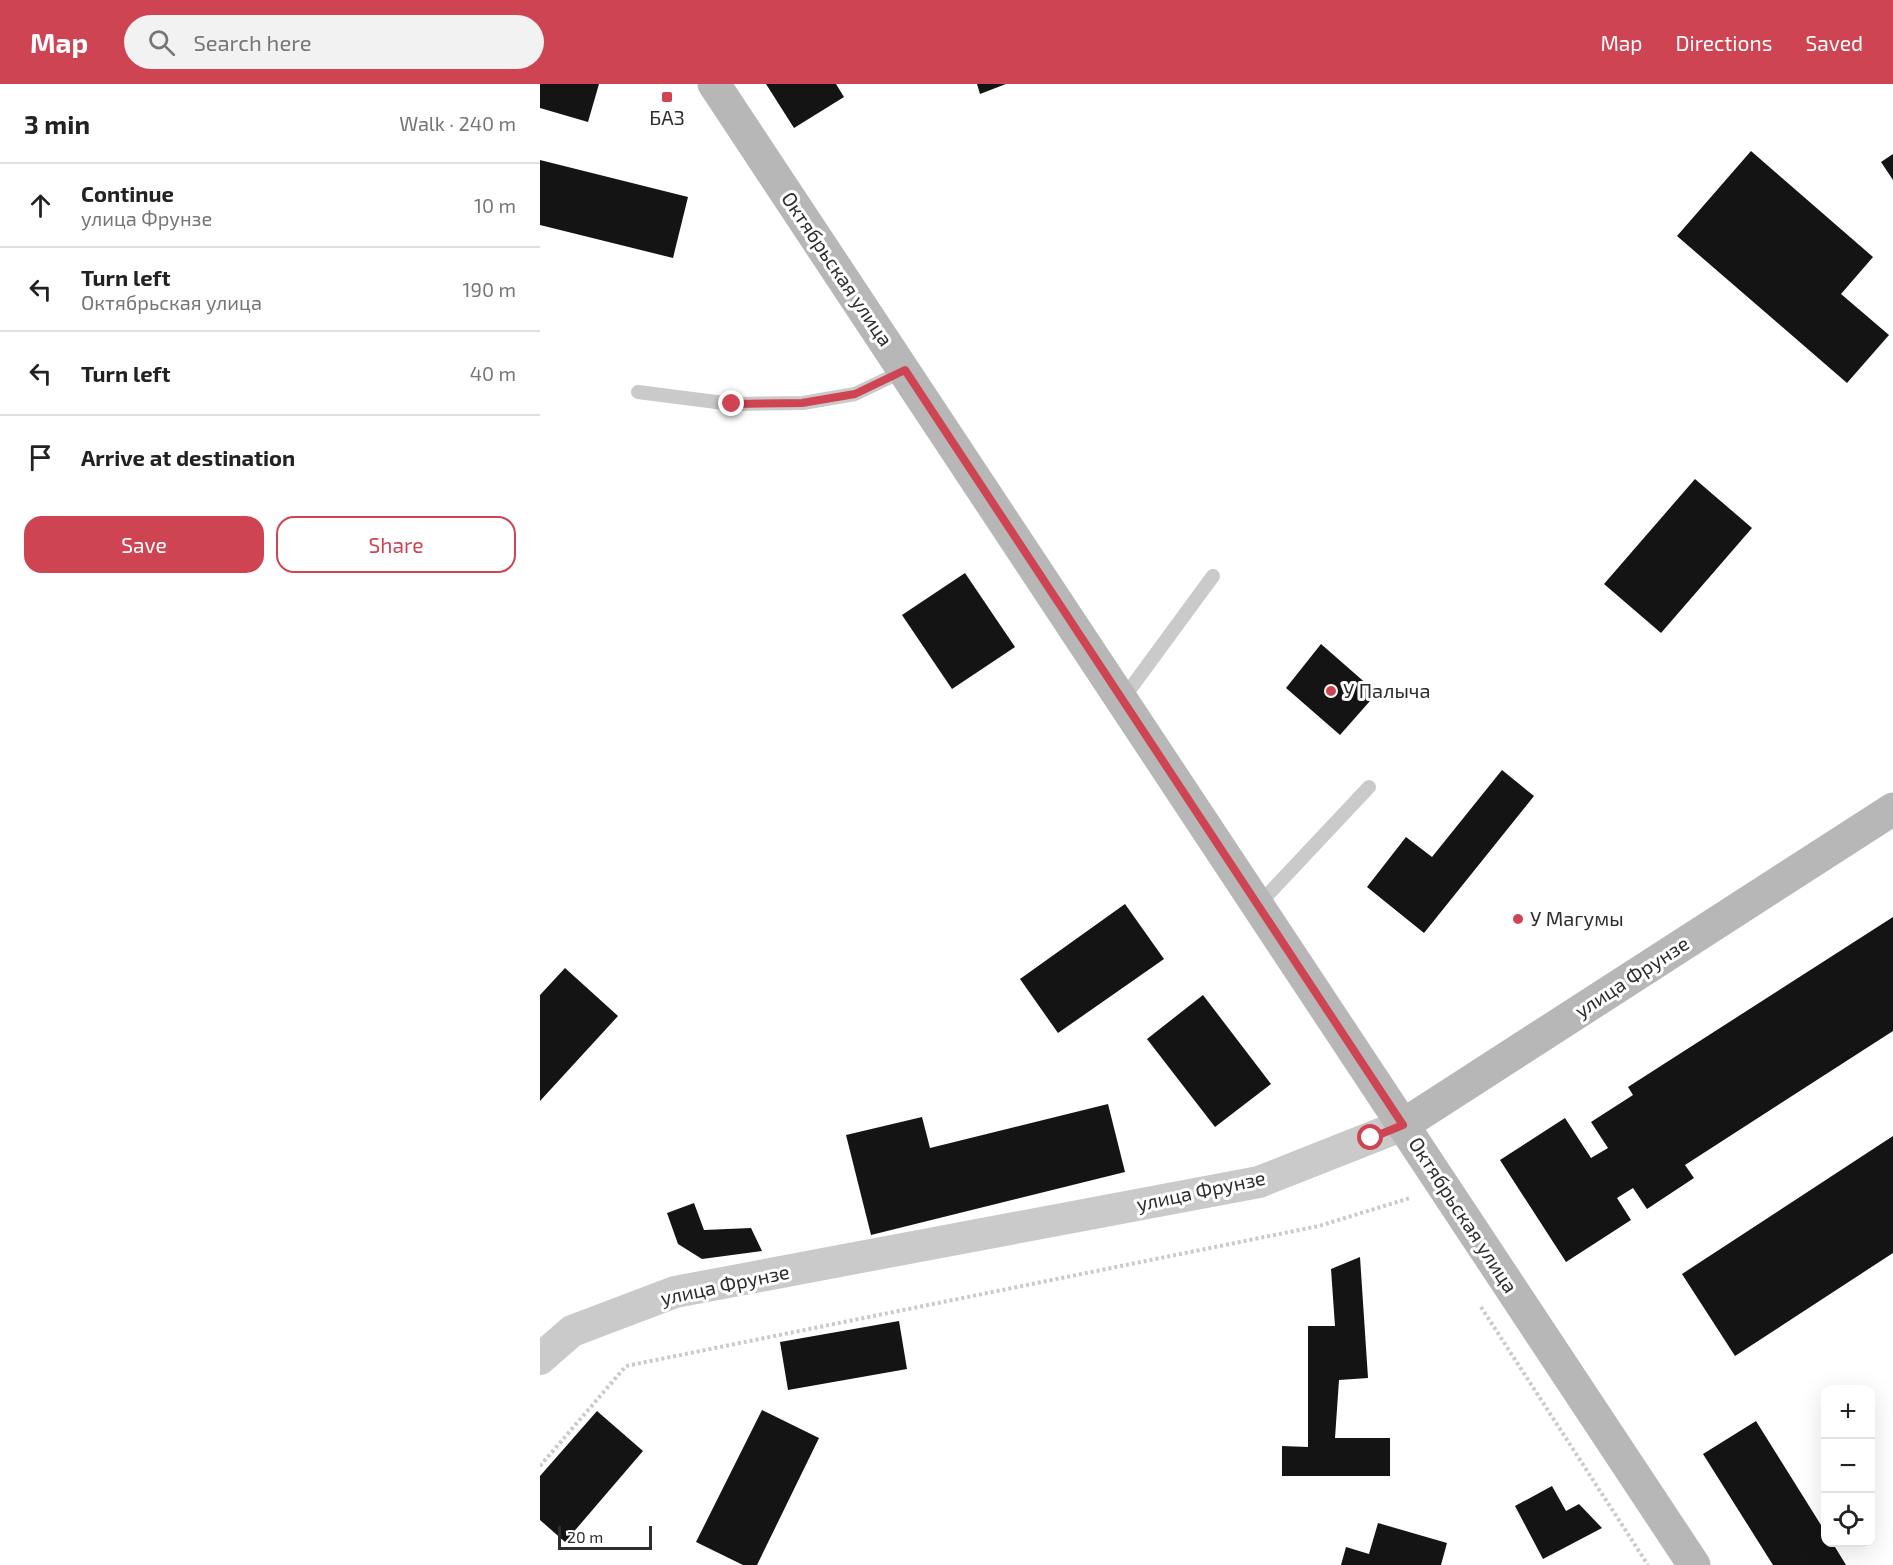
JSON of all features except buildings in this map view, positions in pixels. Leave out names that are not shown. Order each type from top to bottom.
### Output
[{"type":"main road","name":"Октябрьская улица","points":[[714,84],[1694,1565]]},
{"type":"main road","name":"улица Фрунзе","points":[[1403,1125],[1893,809]]},
{"type":"street","name":"улица Фрунзе","points":[[540,1359],[572,1331],[675,1292],[1259,1182],[1403,1125]]},
{"type":"lane","points":[[638,392],[732,404],[802,403],[855,394],[905,370]]},
{"type":"lane","points":[[1122,700],[1213,576]]},
{"type":"lane","points":[[1258,905],[1369,787]]},
{"type":"path","points":[[540,1466],[626,1366],[1319,1226],[1410,1197]]},
{"type":"place","name":"БАЗ","points":[[667,97]]},
{"type":"place","name":"У Палыча","points":[[1331,691]]},
{"type":"place","name":"У Магумы","points":[[1518,919]]},
{"type":"route","points":[[732,404],[802,403],[855,394],[905,370],[1403,1125],[1371,1138]]}]
